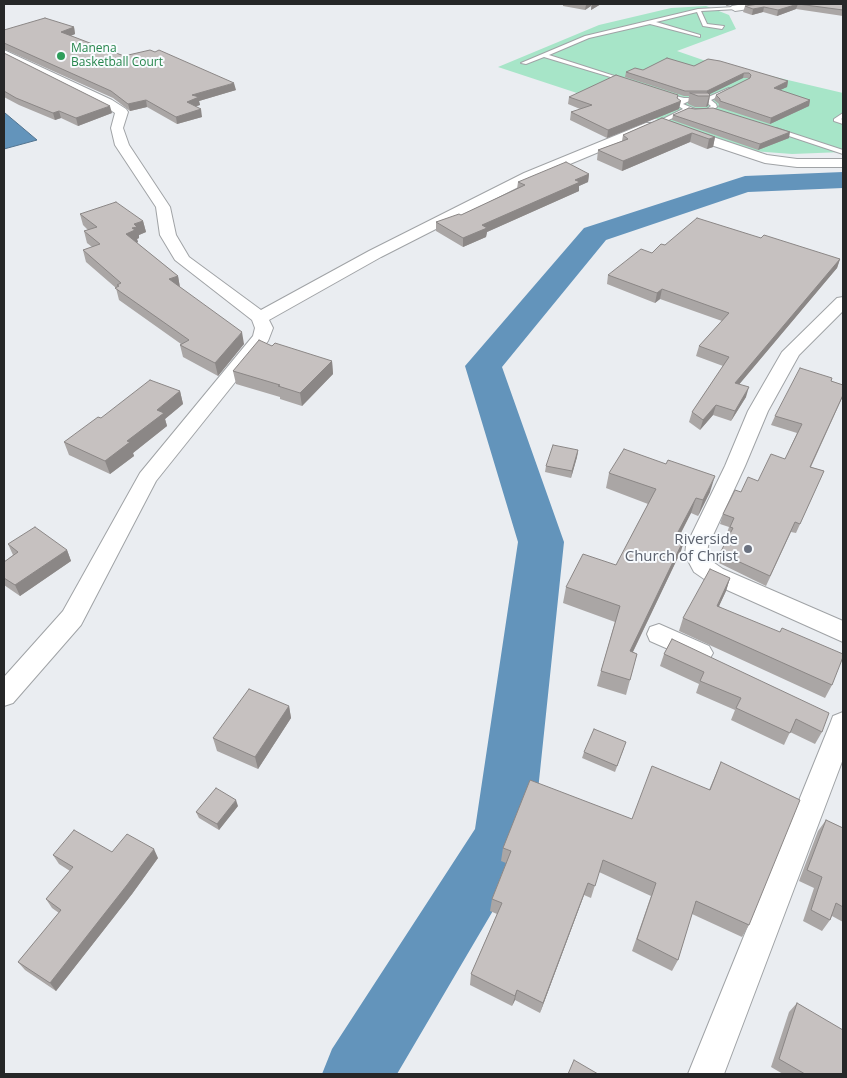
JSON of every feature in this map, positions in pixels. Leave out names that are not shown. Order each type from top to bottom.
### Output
[{"type":"street","points":[[734,8],[762,4]]},
{"type":"street","points":[[4,53],[40,70],[56,80],[108,103],[122,112],[117,128],[122,145],[163,207],[168,235],[183,260],[260,318],[264,328],[262,337],[147,478],[72,618],[4,695]]},
{"type":"street","points":[[260,318],[375,254],[529,176],[660,122],[765,160],[797,163],[843,163]]},
{"type":"street","points":[[843,302],[791,352],[758,411],[735,466],[697,546],[696,555],[702,566],[715,575],[843,632]]},
{"type":"street","points":[[659,634],[720,663]]},
{"type":"street","points":[[706,1074],[837,719]]},
{"type":"lane","points":[[524,63],[587,37],[648,21],[698,10],[734,8]]},
{"type":"lane","points":[[698,10],[705,25],[722,27]]},
{"type":"lane","points":[[648,21],[698,36]]},
{"type":"lane","points":[[545,55],[628,82]]},
{"type":"lane","points":[[707,100],[738,85]]},
{"type":"lane","points":[[656,91],[684,100],[694,98],[707,100],[714,105],[716,110],[701,111],[687,109],[680,105],[684,100]]},
{"type":"lane","points":[[660,122],[687,109]]},
{"type":"lane","points":[[843,115],[836,120],[843,122]]},
{"type":"lane","points":[[770,128],[843,152]]},
{"type":"green space","points":[[706,6],[729,15],[736,29],[677,51],[703,60],[843,93],[843,152],[792,154],[753,151],[498,67],[599,25],[671,8]]},
{"type":"water","points":[[5,113],[37,140],[4,149]]},
{"type":"building","points":[[798,4],[778,10],[764,7],[753,9],[745,6]]},
{"type":"building","points":[[798,4],[843,4],[843,10]]},
{"type":"building","points":[[45,18],[74,27],[61,32],[124,56],[150,50],[155,52],[159,50],[234,83],[192,95],[199,97],[187,102],[201,109],[176,117],[146,100],[128,104],[111,91],[4,43],[4,30]]},
{"type":"building","points":[[4,53],[110,106],[76,118],[59,111],[53,113],[16,98],[4,91]]},
{"type":"building","points":[[667,58],[694,66],[708,59],[720,61],[788,81],[774,88],[810,100],[771,118],[720,101],[716,95],[750,78],[751,75],[749,73],[744,73],[707,91],[685,91],[626,72],[635,68],[643,70]]},
{"type":"building","points":[[616,75],[678,95],[677,98],[681,101],[608,130],[571,112],[592,105],[569,97]]},
{"type":"building","points":[[690,93],[708,93],[710,95],[698,96]]},
{"type":"building","points":[[689,108],[713,108],[790,132],[760,144],[673,115]]},
{"type":"building","points":[[662,118],[715,137],[709,139],[692,133],[623,161],[598,150],[628,139],[623,135]]},
{"type":"building","points":[[566,162],[589,174],[575,180],[580,182],[482,225],[487,228],[463,238],[436,222],[459,214],[461,215],[525,185],[518,182]]},
{"type":"building","points":[[116,202],[143,221],[134,224],[137,227],[132,228],[135,230],[126,234],[178,276],[169,279],[242,332],[215,363],[180,345],[189,340],[115,288],[121,283],[83,250],[100,244],[84,231],[97,227],[80,214]]},
{"type":"building","points":[[697,218],[761,238],[764,235],[840,259],[735,383],[749,387],[735,411],[716,405],[703,420],[692,412],[729,357],[699,346],[729,313],[662,289],[657,293],[608,275],[641,249],[652,253],[661,244],[665,245]]},
{"type":"building","points":[[259,340],[272,346],[275,343],[332,361],[300,393],[233,371]]},
{"type":"building","points":[[800,368],[832,378],[831,381],[843,385],[843,395],[810,467],[824,471],[800,524],[795,522],[770,576],[720,553],[733,528],[730,527],[734,518],[723,514],[735,490],[741,492],[748,477],[758,481],[771,454],[785,459],[802,424],[775,416]]},
{"type":"building","points":[[150,380],[180,391],[157,410],[164,413],[127,441],[130,442],[105,461],[64,442],[98,417],[101,418]]},
{"type":"building","points":[[553,445],[578,450],[572,471],[546,466]]},
{"type":"building","points":[[624,449],[666,464],[668,460],[715,476],[703,500],[696,498],[678,532],[686,535],[630,651],[637,654],[630,680],[601,671],[620,606],[566,587],[583,554],[616,565],[656,489],[609,473]]},
{"type":"building","points":[[35,527],[67,550],[15,585],[4,578],[4,562],[18,552],[8,544]]},
{"type":"building","points":[[710,569],[730,578],[717,606],[780,632],[782,628],[843,654],[832,685],[683,618]]},
{"type":"building","points":[[672,639],[829,713],[822,732],[796,719],[790,733],[736,708],[741,698],[700,681],[704,672],[664,654]]},
{"type":"building","points":[[249,689],[289,706],[255,757],[213,738]]},
{"type":"building","points":[[594,729],[626,742],[617,766],[584,752]]},
{"type":"building","points":[[721,762],[800,800],[749,925],[696,901],[678,960],[637,939],[656,883],[603,860],[595,886],[588,883],[543,1003],[517,990],[515,996],[471,974],[502,903],[492,899],[511,851],[503,848],[530,780],[632,819],[652,766],[710,790]]},
{"type":"building","points":[[216,788],[236,800],[217,824],[196,812]]},
{"type":"building","points":[[826,820],[843,828],[843,907],[836,903],[830,920],[811,910],[822,877],[807,870]]},
{"type":"building","points":[[74,830],[112,852],[127,834],[154,849],[50,983],[18,962],[61,910],[46,899],[73,867],[53,855]]},
{"type":"building","points":[[797,1003],[843,1030],[843,1074],[805,1074],[779,1059]]},
{"type":"building","points":[[574,1060],[598,1074],[568,1074]]},
{"type":"waterway","points":[[357,1074],[503,838],[541,542],[483,366],[595,234],[745,184],[843,180]]},
{"type":"place","name":"Manena Basketball Court","points":[[61,56]]},
{"type":"place","name":"Riverside Church of Christ","points":[[748,549]]}]
